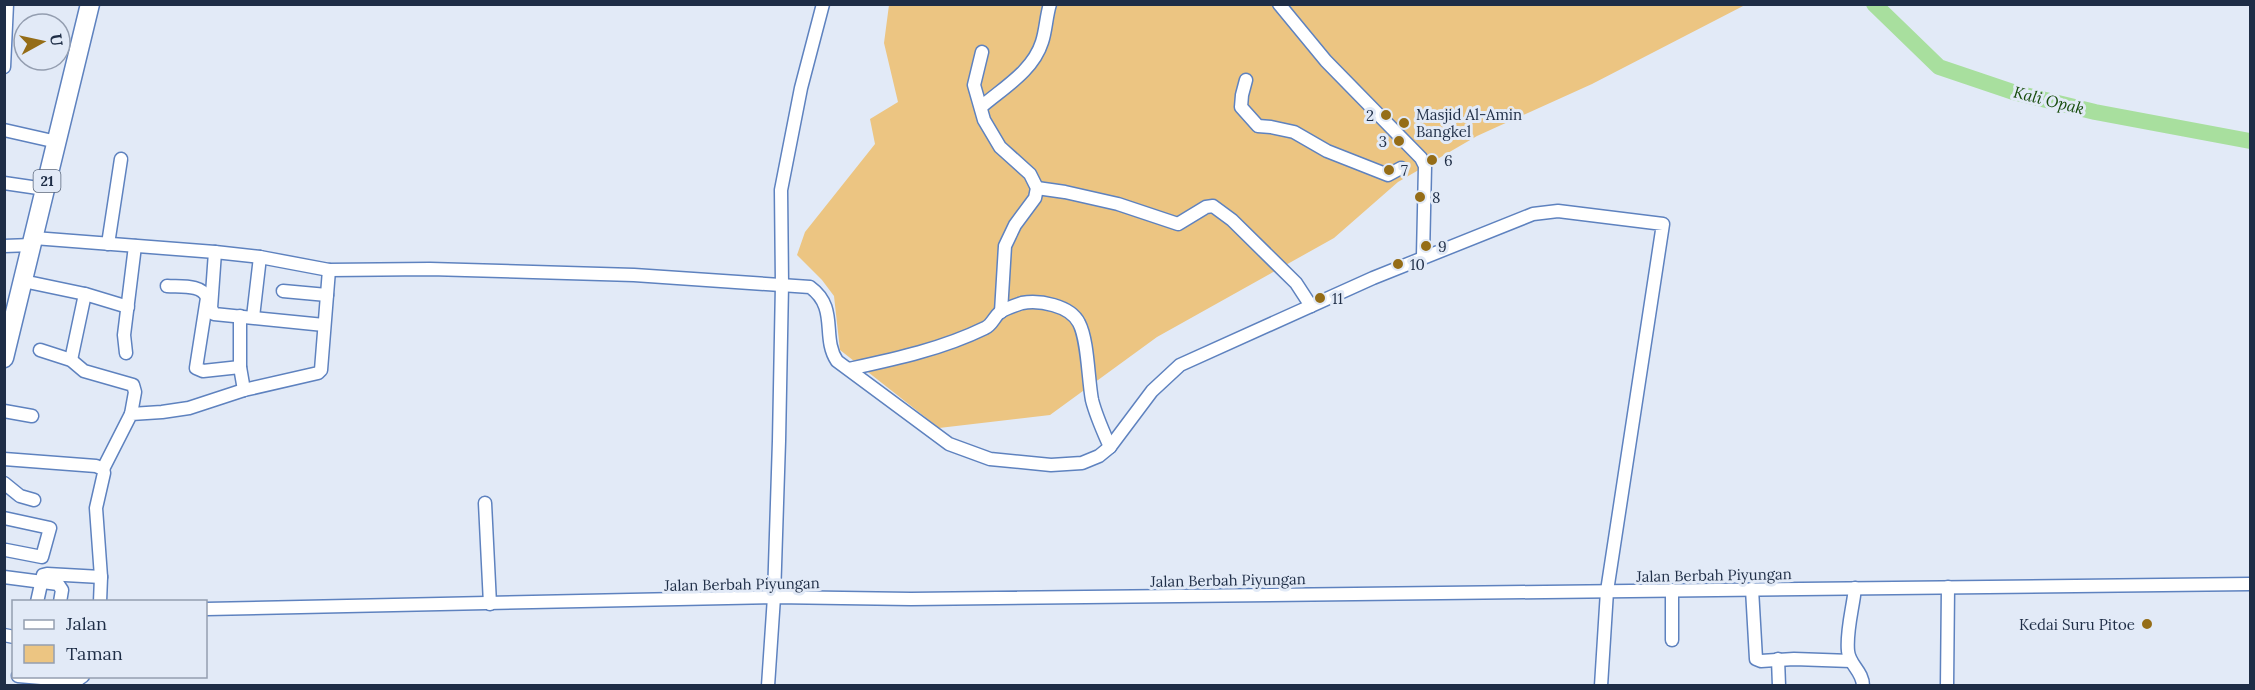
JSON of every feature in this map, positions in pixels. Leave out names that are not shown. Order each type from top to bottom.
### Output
[{"type":"highway","name":"21","points":[[4,358],[8,331],[33,242],[90,4]]},
{"type":"street","points":[[4,67],[8,4]]},
{"type":"street","points":[[768,686],[774,597],[782,284],[780,190],[801,88],[823,4]]},
{"type":"street","points":[[981,107],[1023,73],[1038,53],[1050,4]]},
{"type":"street","points":[[1279,4],[1326,61],[1421,158],[1425,166],[1423,256]]},
{"type":"street","points":[[982,52],[974,85],[984,120],[1000,147],[1030,174],[1038,188],[1035,198],[1015,225],[1005,246],[1000,312]]},
{"type":"street","points":[[1246,80],[1241,107],[1258,126],[1294,132],[1327,151],[1388,175],[1401,168]]},
{"type":"street","points":[[4,130],[57,141]]},
{"type":"street","points":[[108,244],[121,159]]},
{"type":"street","points":[[4,183],[45,189]]},
{"type":"street","points":[[1038,188],[1118,204],[1154,214],[1170,223],[1178,224],[1206,207],[1213,206],[1232,220],[1281,267],[1314,304]]},
{"type":"street","points":[[4,246],[33,242],[108,244],[260,257],[329,270],[430,269],[634,275],[810,287],[824,301],[830,326],[830,351],[837,361],[949,444],[990,459],[1051,465],[1083,463],[1099,456],[1110,447],[1152,391],[1180,365],[1423,256],[1533,214],[1544,212],[1558,211],[1663,224],[1606,591],[1601,686]]},
{"type":"street","points":[[126,353],[124,335],[135,246]]},
{"type":"street","points":[[215,252],[211,308],[218,315],[247,316],[324,326]]},
{"type":"street","points":[[244,390],[240,367],[247,316],[260,257]]},
{"type":"street","points":[[1279,257],[1293,269],[1314,304]]},
{"type":"street","points":[[131,414],[189,408],[244,390],[318,373],[321,370],[329,270]]},
{"type":"street","points":[[23,281],[85,294],[128,307]]},
{"type":"street","points":[[167,286],[200,289],[207,298],[196,368],[203,370],[240,367]]},
{"type":"street","points":[[283,291],[327,295]]},
{"type":"street","points":[[70,360],[85,294]]},
{"type":"street","points":[[849,369],[902,358],[950,342],[988,327],[1000,312],[1021,303],[1056,306],[1072,314],[1079,323],[1090,376],[1092,399],[1099,423],[1110,447]]},
{"type":"street","points":[[40,350],[70,360],[84,371],[134,386],[131,414],[103,469],[96,508],[101,577],[100,600]]},
{"type":"street","points":[[4,411],[32,416]]},
{"type":"street","points":[[4,459],[96,466],[103,469]]},
{"type":"street","points":[[4,483],[20,496],[34,500]]},
{"type":"street","points":[[485,503],[490,604]]},
{"type":"street","points":[[4,518],[50,528],[42,557],[6,550]]},
{"type":"street","points":[[37,600],[43,575],[101,577]]},
{"type":"street","points":[[4,577],[58,584],[62,590],[60,600]]},
{"type":"street","name":"Jalan Berbah Piyungan","points":[[207,609],[774,597],[911,599],[2250,584]]},
{"type":"street","points":[[1947,686],[1948,587]]},
{"type":"street","points":[[1855,588],[1848,652],[1851,661],[1862,676],[1863,686]]},
{"type":"street","points":[[1672,590],[1672,640]]},
{"type":"street","points":[[1752,590],[1756,659],[1761,661],[1778,659],[1851,661]]},
{"type":"street","points":[[1778,659],[1779,686]]},
{"type":"street","points":[[41,678],[76,681],[80,678]]},
{"type":"green space","points":[[889,5],[1745,5],[1592,84],[1477,136],[1398,182],[1334,238],[1157,337],[1050,415],[939,428],[840,350],[834,296],[822,280],[797,255],[805,232],[875,144],[870,119],[898,102],[884,43]]},
{"type":"waterway","name":"Kali Opak","points":[[1874,4],[1939,67],[2013,92],[2095,112],[2250,141]]},
{"type":"place","name":"2","points":[[1386,115]]},
{"type":"place","name":"Masjid Al-Amin Bangkel","points":[[1404,123]]},
{"type":"place","name":"3","points":[[1399,141]]},
{"type":"place","name":"6","points":[[1432,160]]},
{"type":"place","name":"7","points":[[1389,170]]},
{"type":"place","name":"8","points":[[1420,197]]},
{"type":"place","name":"9","points":[[1426,246]]},
{"type":"place","name":"10","points":[[1398,264]]},
{"type":"place","name":"11","points":[[1320,298]]},
{"type":"place","name":"Kedai Suru Pitoe","points":[[2147,624]]}]
